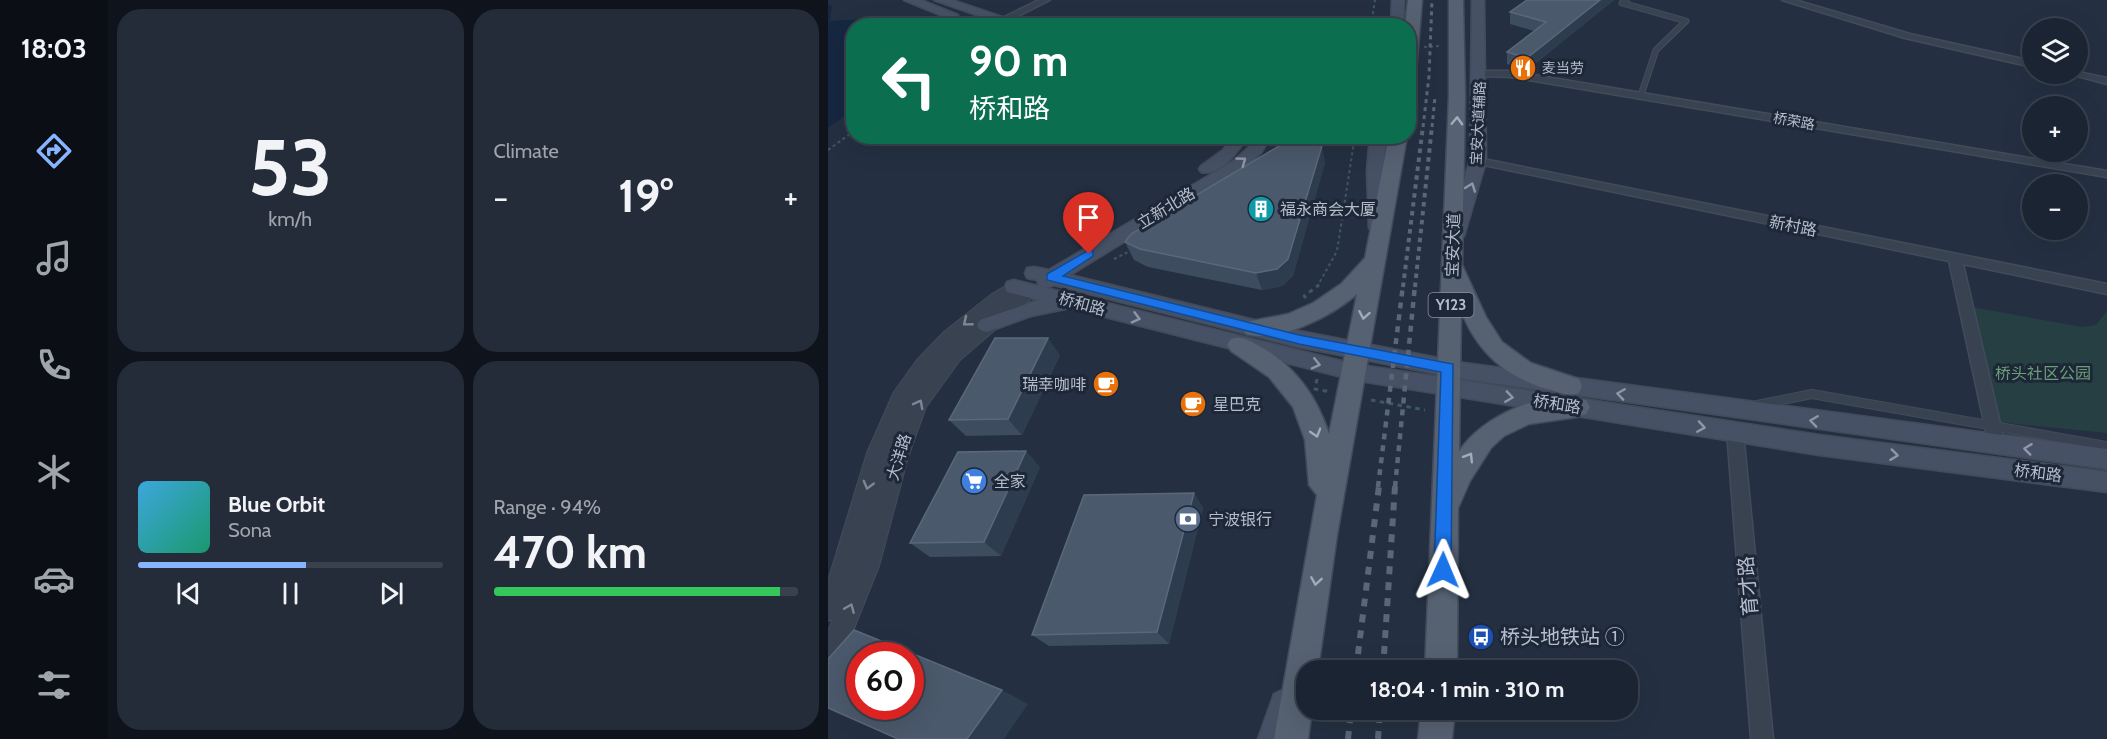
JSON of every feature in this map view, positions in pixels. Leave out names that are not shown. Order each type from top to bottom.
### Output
[{"type":"main road","points":[[910,0],[962,18]]},
{"type":"main road","points":[[940,0],[984,18]]},
{"type":"main road","points":[[1397,18],[1398,0]]},
{"type":"main road","points":[[1413,18],[1415,0]]},
{"type":"main road","name":"宝安大道","points":[[1441,660],[1457,86],[1456,0]]},
{"type":"main road","name":"宝安大道辅路","points":[[1453,252],[1478,161],[1480,74],[1478,0]]},
{"type":"main road","name":"立新北路","points":[[1033,282],[1216,163],[1236,144]]},
{"type":"main road","name":"立新北路","points":[[1033,282],[1100,247],[1238,165],[1259,144]]},
{"type":"main road","points":[[1323,535],[1323,458],[1310,413],[1303,399],[1281,372],[1247,337],[1296,322],[1328,306],[1354,285],[1377,249],[1375,171],[1377,144]]},
{"type":"main road","points":[[1291,739],[1323,535],[1397,144]]},
{"type":"main road","points":[[1100,247],[1094,256],[1093,269],[1100,284],[1109,292]]},
{"type":"main road","points":[[1453,252],[1482,333],[1502,357],[1532,376],[1574,397]]},
{"type":"main road","name":"桥和路","points":[[1033,282],[1109,292],[1247,337]]},
{"type":"main road","name":"桥和路","points":[[1033,282],[1079,303],[1356,362],[2107,482]]},
{"type":"main road","points":[[987,325],[1028,309],[1079,303]]},
{"type":"main road","points":[[1444,510],[1467,460],[1491,430],[1521,415],[1542,410],[1574,397]]},
{"type":"main road","name":"桥和路","points":[[1734,421],[1995,436],[2107,459]]},
{"type":"main road","points":[[1273,739],[1308,627]]},
{"type":"main road","points":[[1435,739],[1438,720]]},
{"type":"main road","points":[[1441,720],[1443,739]]},
{"type":"street","points":[[1007,18],[1046,0]]},
{"type":"street","points":[[1786,0],[1908,36],[2022,62]]},
{"type":"street","name":"桥荣路","points":[[1480,74],[1511,74],[2107,174]]},
{"type":"street","points":[[2088,77],[2107,81]]},
{"type":"street","name":"新村路","points":[[1478,161],[2107,289]]},
{"type":"street","points":[[1955,259],[1995,436]]},
{"type":"street","name":"大洋路","points":[[828,662],[867,567],[903,440],[918,403],[951,359],[1033,282]]},
{"type":"street","name":"大洋路","points":[[828,609],[850,552],[880,446],[901,397],[939,348],[964,324],[1033,282]]},
{"type":"street","name":"育才路","points":[[1734,421],[1762,739]]},
{"type":"lane","points":[[1626,0],[1622,3],[1686,21],[1656,50],[1641,95]]},
{"type":"lane","points":[[1995,436],[2107,446]]},
{"type":"path","points":[[1372,18],[1375,0]]},
{"type":"path","points":[[1422,47],[1451,46]]},
{"type":"path","points":[[828,150],[846,138]]},
{"type":"path","points":[[1282,152],[1284,144]]},
{"type":"path","points":[[1306,298],[1304,296],[1321,284],[1337,251],[1354,144]]},
{"type":"path","points":[[1093,269],[1138,246]]},
{"type":"path","points":[[1319,372],[1315,389],[1332,393]]},
{"type":"path","points":[[1371,400],[1425,410]]},
{"type":"green space","name":"桥头社区公园","points":[[1972,307],[2082,327],[2096,325],[2107,311],[2107,433],[1998,422]]},
{"type":"water","points":[[828,4],[832,6],[830,21],[846,20],[846,115],[828,128]]},
{"type":"building","points":[[1527,0],[1600,0],[1527,58],[1507,52],[1546,22],[1510,12]]},
{"type":"building","name":"福永商会大厦","points":[[1282,144],[1322,145],[1288,259],[1277,269],[1256,273],[1140,249],[1125,242],[1131,234]]},
{"type":"building","points":[[995,338],[1048,338],[1008,419],[949,420]]},
{"type":"building","points":[[1026,451],[984,542],[910,543],[958,452]]},
{"type":"building","points":[[1194,493],[1157,632],[1032,635],[1084,495]]},
{"type":"building","points":[[854,630],[884,642],[846,642],[846,716],[828,708],[828,659]]},
{"type":"building","points":[[924,658],[1002,690],[967,739],[898,739],[855,720],[924,720]]},
{"type":"railway","points":[[1423,127],[1429,76],[1432,0]]},
{"type":"railway","points":[[1432,127],[1435,97]]},
{"type":"railway","points":[[1403,287],[1423,126]]},
{"type":"railway","points":[[1415,287],[1432,126]]},
{"type":"railway","points":[[1378,487],[1403,285]]},
{"type":"railway","points":[[1395,487],[1415,285]]},
{"type":"railway","points":[[1357,660],[1379,486]]},
{"type":"railway","points":[[1384,660],[1395,486]]},
{"type":"railway","points":[[1348,739],[1350,720]]},
{"type":"railway","points":[[1378,739],[1379,720]]},
{"type":"place","name":"麦当劳","points":[[1523,68]]},
{"type":"place","name":"福永商会大厦","points":[[1261,209]]},
{"type":"place","name":"瑞幸咖啡","points":[[1106,384]]},
{"type":"place","name":"星巴克","points":[[1193,404]]},
{"type":"place","name":"全家","points":[[974,481]]},
{"type":"place","name":"宁波银行","points":[[1188,519]]},
{"type":"place","name":"桥头地铁站 ①","points":[[1481,637]]},
{"type":"route","points":[[1089,254],[1052,277],[1299,339],[1448,368],[1443,570]]}]
